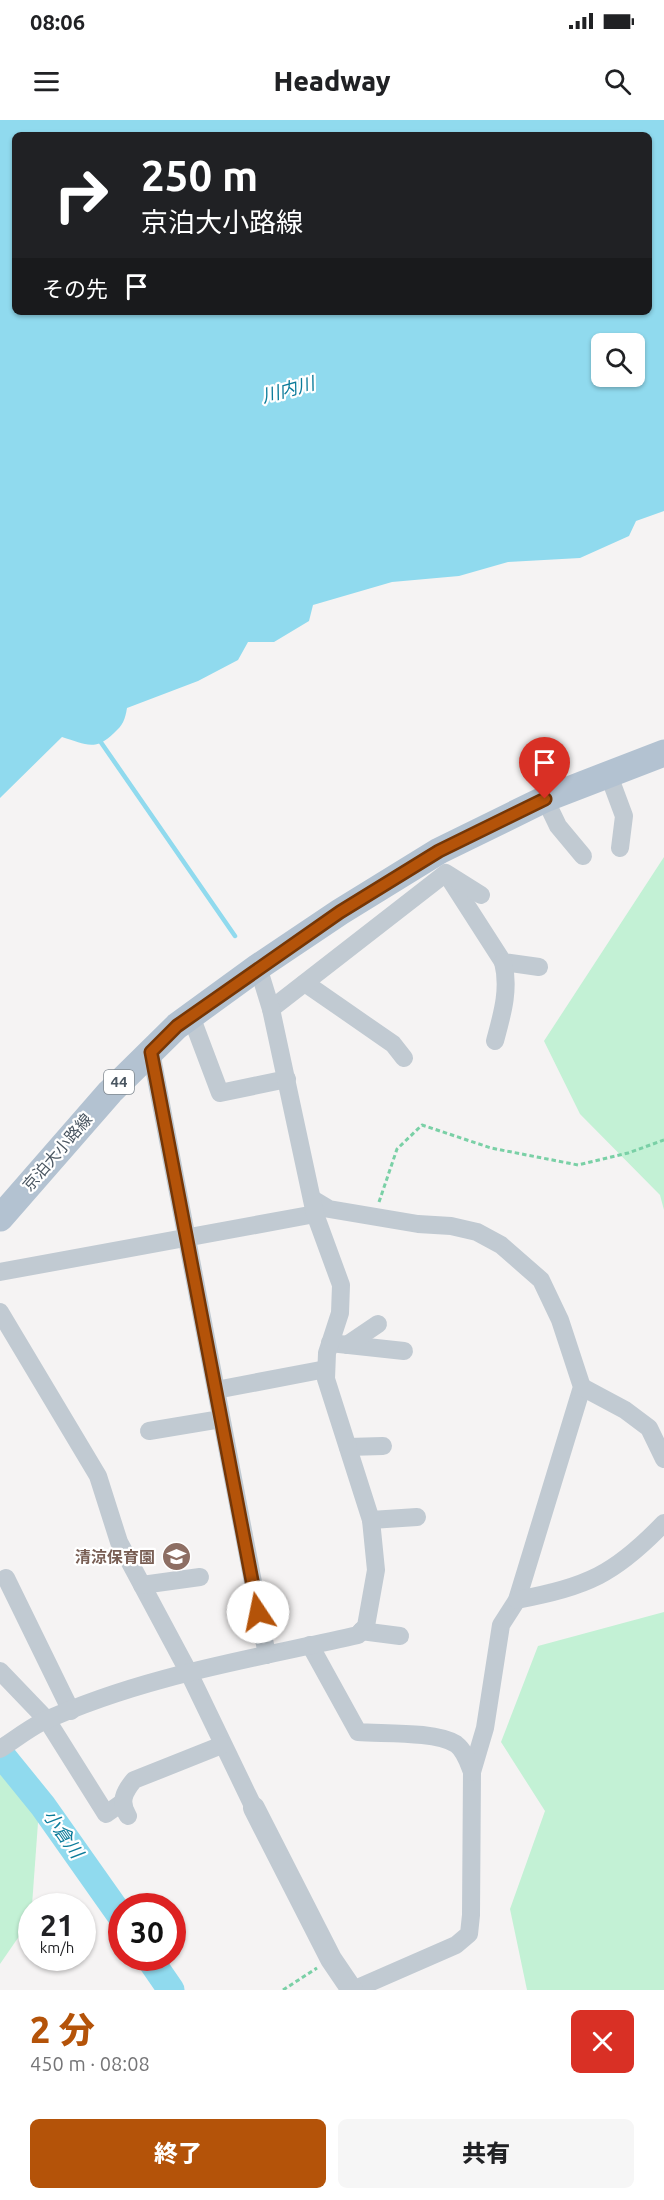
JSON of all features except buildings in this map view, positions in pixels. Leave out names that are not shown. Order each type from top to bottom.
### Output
[{"type":"main road","name":"京泊大小路線","points":[[0,1218],[110,1092],[151,1052],[191,1016],[258,967],[439,864],[545,799],[664,753]]},
{"type":"street","points":[[608,773],[624,816],[620,848]]},
{"type":"street","points":[[545,799],[558,826],[583,856]]},
{"type":"street","points":[[439,864],[481,895]]},
{"type":"street","points":[[439,864],[503,962],[506,975],[505,1001],[495,1041]]},
{"type":"street","points":[[271,1009],[305,983],[439,864]]},
{"type":"street","points":[[503,962],[539,967]]},
{"type":"street","points":[[0,1749],[44,1722],[188,1671],[358,1635],[366,1626],[376,1570],[371,1520],[326,1379],[326,1369],[339,1344],[341,1285],[314,1207],[271,1009],[258,967]]},
{"type":"street","points":[[305,983],[393,1044],[404,1058]]},
{"type":"street","points":[[191,1016],[220,1093],[287,1079]]},
{"type":"street","points":[[151,1052],[267,1655]]},
{"type":"street","points":[[0,1272],[186,1238],[314,1207],[418,1224],[451,1226],[477,1232],[501,1245],[541,1280],[560,1320],[582,1387],[517,1600],[501,1625],[485,1728],[472,1772],[469,1934],[456,1945],[352,1990],[331,1959],[222,1745],[188,1671],[119,1542],[98,1476],[0,1312]]},
{"type":"street","points":[[339,1344],[378,1324]]},
{"type":"street","points":[[339,1344],[404,1351]]},
{"type":"street","points":[[216,1390],[326,1369]]},
{"type":"street","points":[[582,1387],[626,1410],[650,1428],[664,1459]]},
{"type":"street","points":[[149,1431],[221,1419]]},
{"type":"street","points":[[348,1447],[383,1446]]},
{"type":"street","points":[[371,1520],[417,1517]]},
{"type":"street","points":[[517,1600],[583,1585],[624,1562],[664,1523]]},
{"type":"street","points":[[6,1578],[72,1711]]},
{"type":"street","points":[[142,1585],[200,1578]]},
{"type":"street","points":[[361,1631],[400,1636]]},
{"type":"street","points":[[310,1645],[358,1732],[441,1738],[456,1744],[464,1752],[472,1772]]},
{"type":"street","points":[[0,1671],[44,1722],[106,1814],[125,1809],[126,1789],[134,1780],[222,1745]]},
{"type":"path","points":[[374,1217],[397,1149],[422,1125],[491,1148],[578,1165],[628,1153],[664,1140]]},
{"type":"path","points":[[283,1990],[331,1959]]},
{"type":"green space","points":[[664,857],[664,1210],[660,1195],[580,1114],[544,1041]]},
{"type":"green space","points":[[664,1612],[664,1990],[527,1990],[510,1909],[545,1811],[501,1742],[538,1646]]},
{"type":"green space","points":[[0,1753],[40,1795],[33,1893],[18,1893],[18,1938],[0,1964]]},
{"type":"water","name":"川内川","points":[[0,120],[664,120],[664,511],[636,521],[629,536],[580,558],[508,562],[459,576],[392,582],[313,605],[309,621],[274,642],[248,642],[238,660],[198,681],[127,708],[120,727],[107,739],[101,743],[84,744],[62,737],[0,798]]},
{"type":"waterway","points":[[100,741],[235,936]]},
{"type":"waterway","name":"小倉川","points":[[0,1753],[43,1806],[108,1898]]},
{"type":"waterway","name":"小倉川","points":[[158,1971],[171,1990]]},
{"type":"place","name":"清涼保育園","points":[[176,1557]]},
{"type":"route","points":[[258,1612],[151,1052],[177,1026],[258,967],[340,912],[439,851],[545,799]]}]
